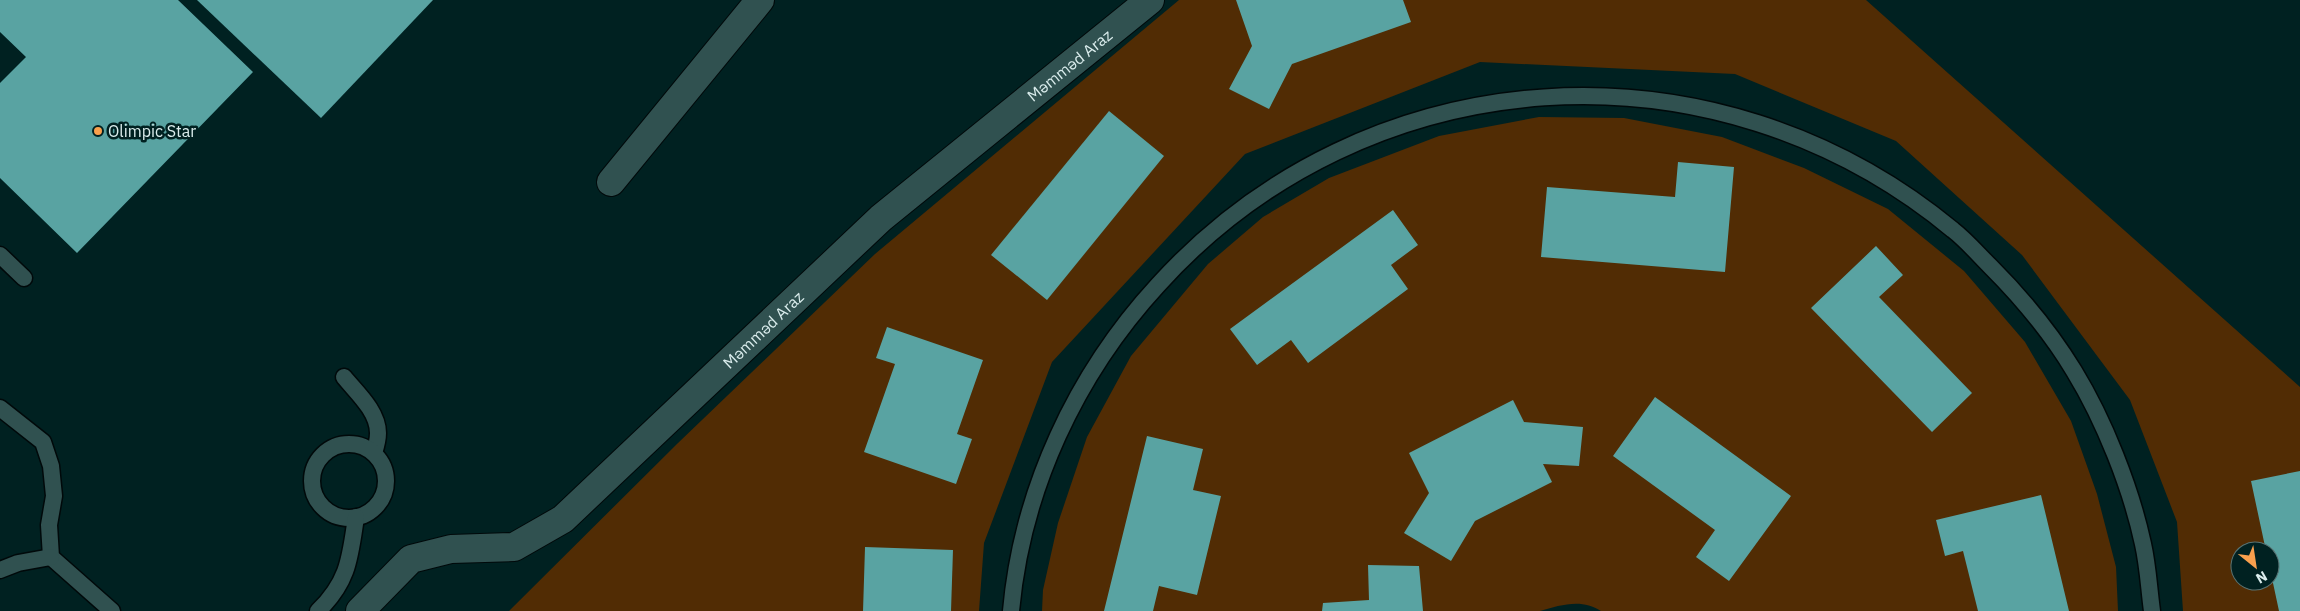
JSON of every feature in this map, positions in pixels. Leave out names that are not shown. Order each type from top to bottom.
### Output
[{"type":"street","points":[[611,182],[760,0]]},
{"type":"street","name":"Məmməd Araz","points":[[360,611],[412,560],[450,549],[514,547],[563,519],[881,218],[1150,0]]},
{"type":"lane","points":[[1011,611],[1015,572],[1038,482],[1076,397],[1127,319],[1189,250],[1262,192],[1344,147],[1431,115],[1522,98],[1615,96],[1708,108],[1796,135],[1880,177],[1955,231],[2020,296],[2074,371],[2116,454],[2143,543],[2152,611]]},
{"type":"lane","points":[[0,255],[24,278]]},
{"type":"lane","points":[[344,376],[368,406],[375,422],[378,433],[374,453]]},
{"type":"lane","points":[[0,408],[43,442],[51,466],[54,496],[49,525],[51,557],[112,611]]},
{"type":"lane","points":[[338,445],[357,445],[374,453],[383,463],[386,475],[386,488],[381,500],[372,510],[356,517],[348,518],[335,515],[324,509],[316,498],[312,486],[313,473],[318,461],[326,451],[338,445]]},
{"type":"lane","points":[[318,611],[332,598],[349,565],[356,517]]},
{"type":"lane","points":[[0,570],[51,557]]},
{"type":"shaded area","points":[[1179,0],[1866,0],[2300,387],[2300,611],[2183,611],[2177,522],[2130,400],[2022,255],[1896,141],[1735,74],[1480,62],[1245,154],[1052,362],[984,543],[979,611],[509,611],[678,443],[875,254]]},
{"type":"shaded area","points":[[1539,117],[1624,118],[1722,137],[1804,168],[1888,209],[1964,271],[2025,342],[2071,421],[2097,494],[2116,567],[2118,611],[1601,611],[1586,605],[1571,604],[1540,611],[1042,611],[1043,590],[1058,523],[1087,437],[1131,356],[1208,264],[1263,217],[1329,178],[1439,136]]},
{"type":"building","name":"Olimpic Star","points":[[0,0],[178,0],[253,72],[77,253],[0,178],[0,83],[26,57],[0,32]]},
{"type":"building","points":[[197,0],[433,0],[321,118]]},
{"type":"building","points":[[1236,0],[1403,0],[1411,22],[1292,64],[1269,109],[1229,89],[1252,46]]},
{"type":"building","points":[[1109,111],[1164,156],[1047,300],[991,255]]},
{"type":"building","points":[[1678,162],[1734,167],[1725,272],[1541,257],[1547,187],[1675,197]]},
{"type":"building","points":[[1393,210],[1418,245],[1391,265],[1408,289],[1308,363],[1291,340],[1257,365],[1230,329]]},
{"type":"building","points":[[1876,246],[1903,275],[1879,297],[1972,393],[1932,432],[1811,308]]},
{"type":"building","points":[[887,327],[983,360],[957,434],[972,439],[956,484],[864,452],[895,364],[876,358]]},
{"type":"building","points":[[1655,397],[1791,496],[1729,581],[1696,557],[1715,530],[1613,456]]},
{"type":"building","points":[[1513,400],[1524,422],[1583,427],[1579,466],[1543,464],[1552,482],[1475,521],[1451,561],[1404,533],[1429,493],[1409,453]]},
{"type":"building","points":[[1147,436],[1203,449],[1193,490],[1221,496],[1197,595],[1159,586],[1153,611],[1104,611]]},
{"type":"building","points":[[2300,471],[2300,611],[2279,611],[2275,591],[2280,591],[2280,541],[2264,541],[2251,481]]},
{"type":"building","points":[[2041,495],[2069,611],[1978,611],[1963,551],[1945,556],[1936,520]]},
{"type":"building","points":[[865,547],[953,550],[951,611],[863,611]]},
{"type":"building","points":[[1368,565],[1419,566],[1423,611],[1322,611],[1323,603],[1369,600]]},
{"type":"place","name":"Olimpic Star","points":[[98,131]]}]
